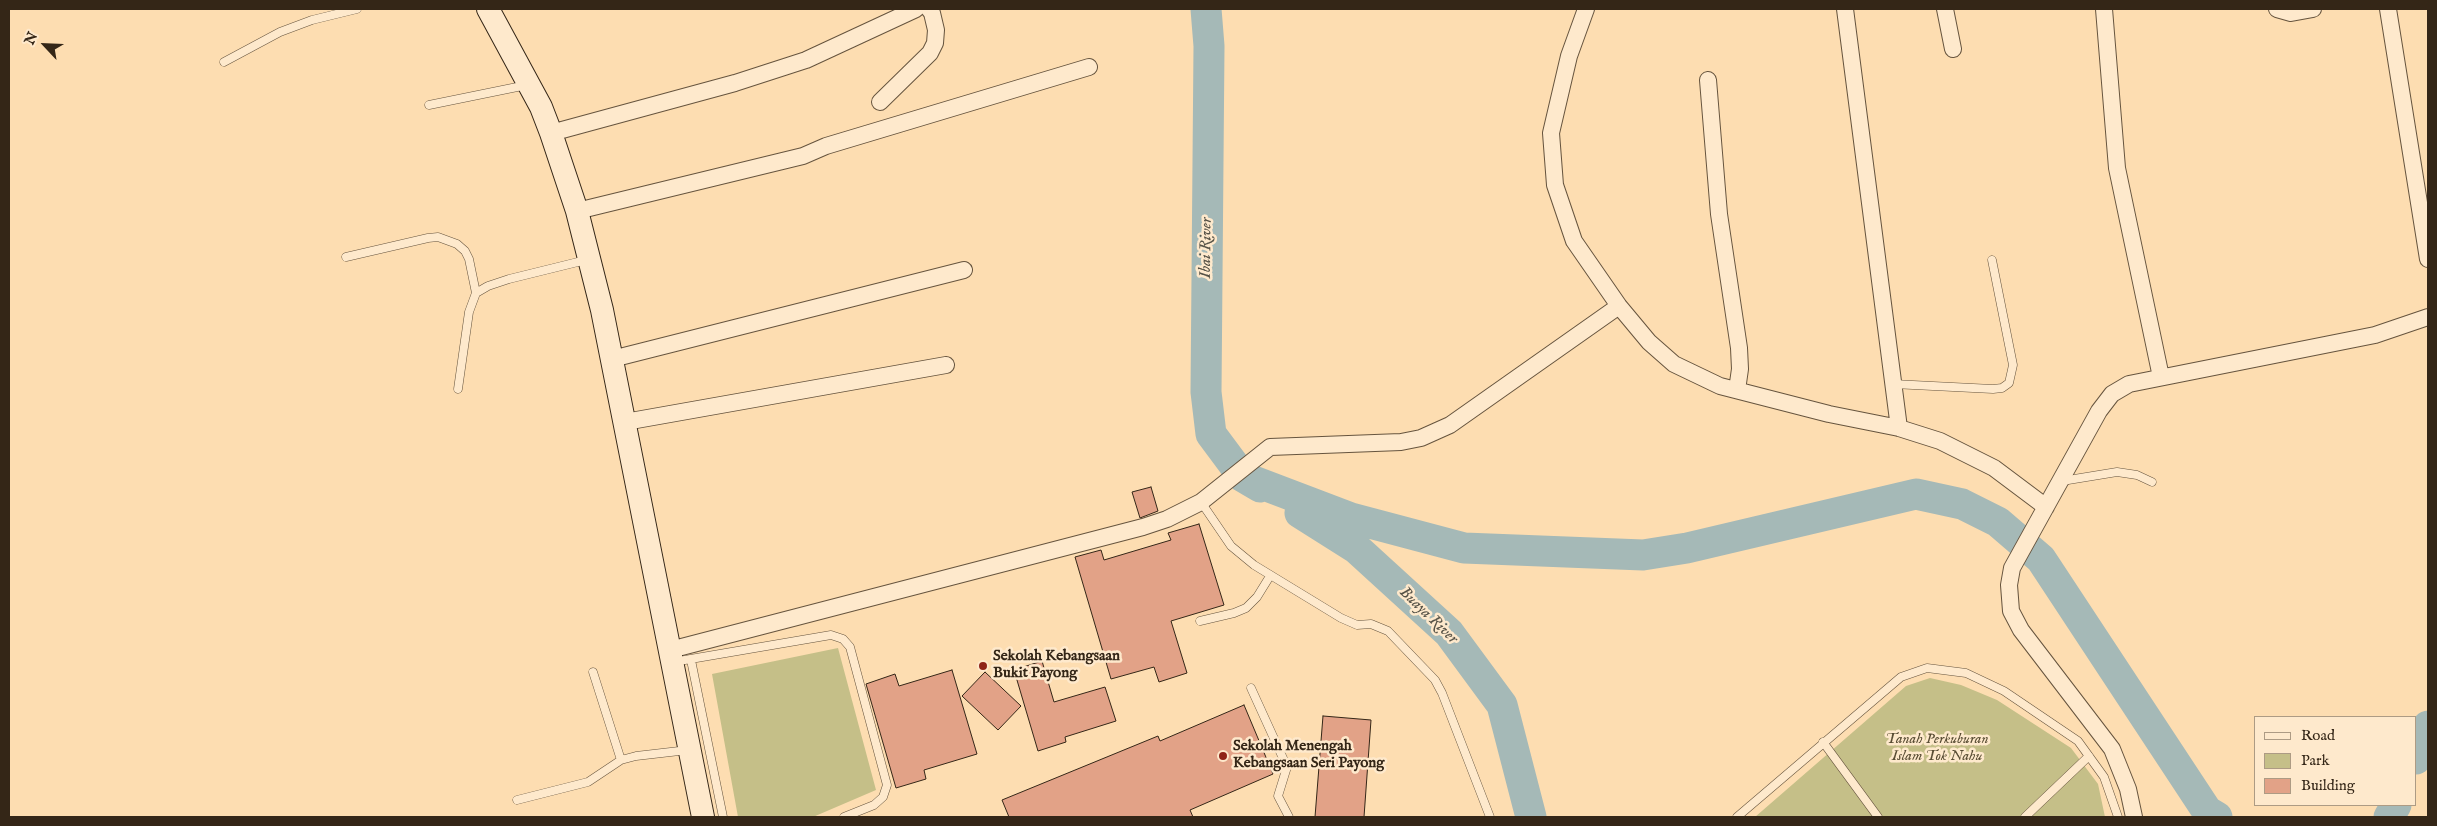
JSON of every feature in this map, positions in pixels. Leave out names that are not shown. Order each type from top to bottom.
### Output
[{"type":"main road","points":[[488,9],[529,85],[552,133],[577,211],[602,310],[678,657],[690,750],[702,817]]},
{"type":"street","points":[[552,133],[735,83],[806,60],[916,9]]},
{"type":"street","points":[[880,102],[930,53],[935,43],[936,30],[932,13],[929,9]]},
{"type":"street","points":[[1586,9],[1569,56],[1551,133],[1556,185],[1574,241],[1619,306],[1649,342],[1674,364],[1720,386],[1829,414],[1899,428],[1940,441],[1994,468],[2043,513]]},
{"type":"street","points":[[1845,9],[1899,428]]},
{"type":"street","points":[[1945,9],[1953,49]]},
{"type":"street","points":[[2104,9],[2117,168],[2161,377]]},
{"type":"street","points":[[2277,9],[2291,13],[2313,9]]},
{"type":"street","points":[[2388,9],[2428,259]]},
{"type":"street","points":[[577,211],[803,156],[826,146],[1089,67]]},
{"type":"street","points":[[1708,80],[1719,214],[1739,348],[1740,369],[1737,390]]},
{"type":"street","points":[[612,359],[964,270]]},
{"type":"street","points":[[678,657],[1143,528],[1168,519],[1201,502],[1261,452],[1280,446],[1401,442],[1421,438],[1450,425],[1619,306]]},
{"type":"street","points":[[2134,817],[2128,789],[2112,749],[2021,630],[2011,611],[2008,585],[2012,568],[2099,411],[2112,394],[2129,384],[2375,335],[2428,316]]},
{"type":"street","points":[[625,422],[946,365]]},
{"type":"lane","points":[[224,62],[280,32],[312,20],[357,9]]},
{"type":"lane","points":[[428,105],[529,85]]},
{"type":"lane","points":[[346,257],[438,237],[457,244],[465,251],[469,259],[476,293],[469,312],[458,389]]},
{"type":"lane","points":[[476,293],[488,286],[509,279],[588,259]]},
{"type":"lane","points":[[1893,384],[1993,389],[2002,388],[2008,383],[2013,365],[1992,260]]},
{"type":"lane","points":[[2060,481],[2117,472],[2137,476],[2152,482]]},
{"type":"lane","points":[[1201,502],[1231,546],[1270,576],[1341,618],[1357,625],[1380,627],[1388,631],[1434,680],[1442,693],[1490,817]]},
{"type":"lane","points":[[1200,621],[1234,613],[1246,608],[1257,597],[1270,576]]},
{"type":"lane","points":[[722,817],[678,657],[831,636],[843,639],[850,647],[887,785],[883,797],[874,805],[844,817]]},
{"type":"lane","points":[[1737,817],[1901,677],[1927,668],[1966,674],[2004,691],[2078,741],[2104,777],[2118,817]]},
{"type":"lane","points":[[593,672],[621,760]]},
{"type":"lane","points":[[1251,688],[1287,767],[1278,796],[1289,817]]},
{"type":"lane","points":[[1823,742],[1878,817]]},
{"type":"lane","points":[[517,800],[588,782],[621,760],[636,756],[690,750]]},
{"type":"lane","points":[[2025,817],[2089,756]]},
{"type":"green space","points":[[838,648],[876,790],[813,817],[738,817],[712,674]]},
{"type":"green space","name":"Tanah Perkuburan Islam Tok Nahu","points":[[1930,678],[1961,685],[1997,700],[2071,748],[2098,784],[2105,817],[1755,817],[1906,686]]},
{"type":"building","points":[[1151,487],[1158,511],[1140,518],[1132,492]]},
{"type":"building","points":[[1199,524],[1224,605],[1171,621],[1187,673],[1159,682],[1154,667],[1111,679],[1075,557],[1101,550],[1104,560],[1171,540],[1168,533]]},
{"type":"building","points":[[1042,661],[1054,702],[1105,687],[1116,721],[1065,737],[1066,742],[1038,751],[1014,670]]},
{"type":"building","points":[[952,670],[977,754],[924,770],[926,779],[896,788],[866,684],[895,674],[899,686]]},
{"type":"building","points":[[985,672],[1021,706],[998,730],[962,696]]},
{"type":"building","points":[[1244,705],[1273,774],[1190,810],[1193,817],[1009,817],[1002,800],[1158,736],[1160,741]]},
{"type":"building","points":[[1323,716],[1371,720],[1364,817],[1315,817]]},
{"type":"waterway","name":"Ibai River","points":[[1206,9],[1209,46],[1206,392],[1211,434],[1243,477],[1260,487]]},
{"type":"waterway","points":[[1243,477],[1351,518],[1464,548],[1643,555],[1687,548],[1916,494],[1962,504],[1998,522],[2041,559],[2207,811],[2217,817]]},
{"type":"waterway","name":"Buaya River","points":[[1300,513],[1357,549],[1449,633],[1502,705],[1531,817]]},
{"type":"waterway","points":[[2417,756],[2428,726]]},
{"type":"waterway","points":[[2389,817],[2395,806]]},
{"type":"place","name":"Sekolah Kebangsaan Bukit Payong","points":[[983,666]]},
{"type":"place","name":"Sekolah Menengah Kebangsaan Seri Payong","points":[[1223,756]]}]
